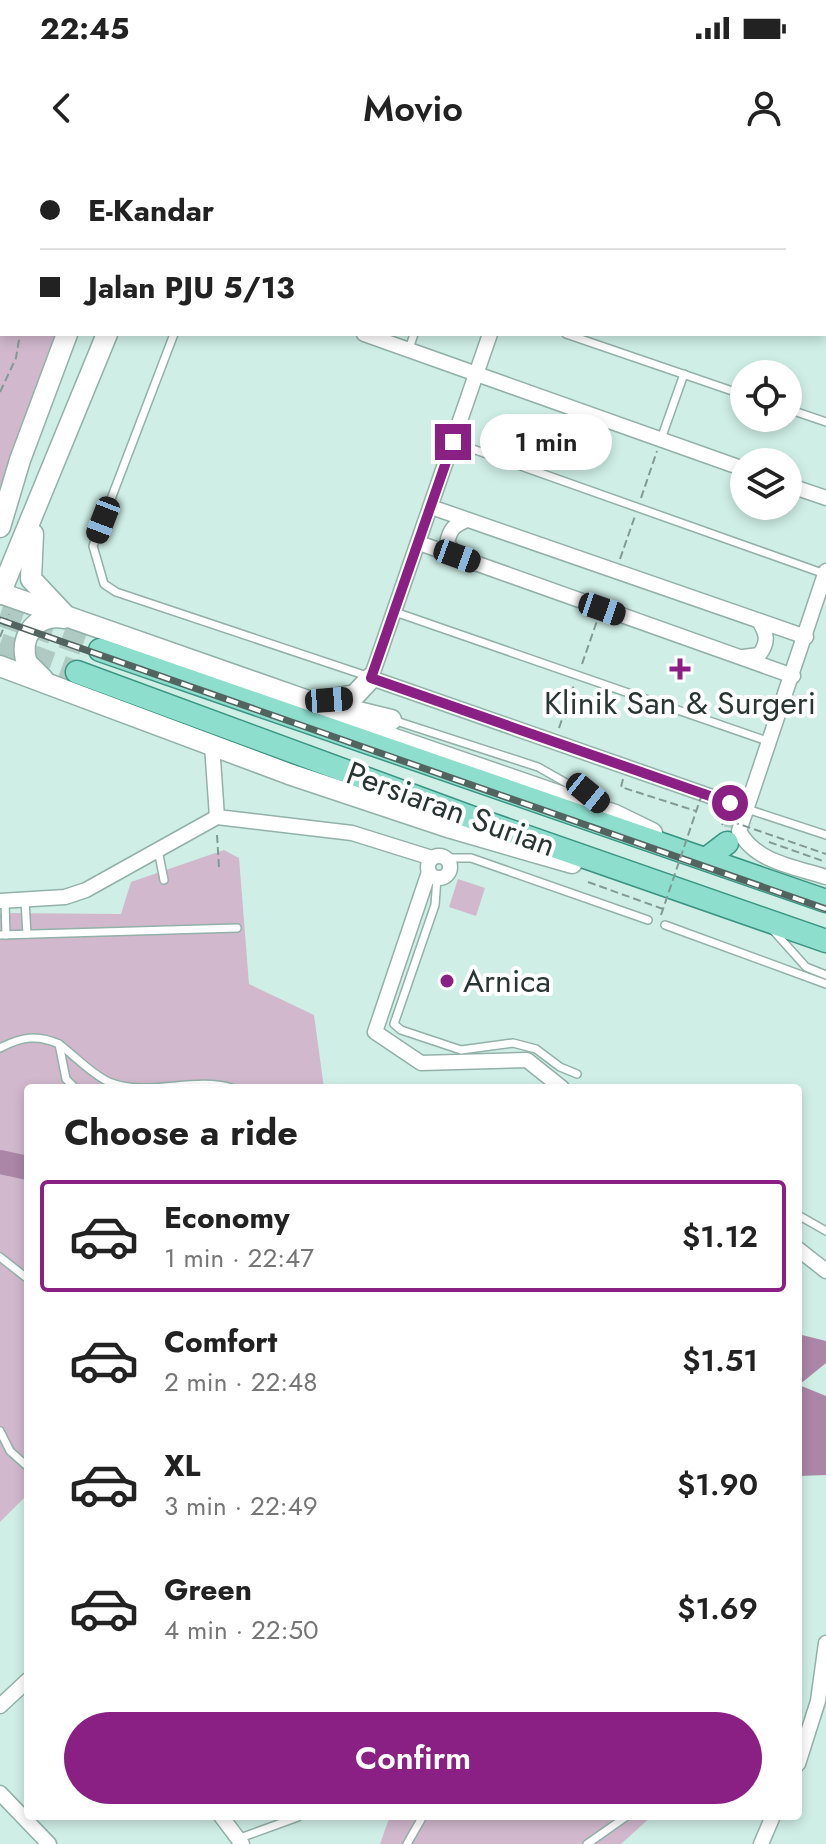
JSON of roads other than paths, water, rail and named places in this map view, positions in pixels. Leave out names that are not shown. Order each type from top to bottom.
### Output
[{"type":"main road","points":[[0,527],[12,482],[66,336]]},
{"type":"main road","points":[[74,619],[31,579],[29,564],[40,500],[106,336]]},
{"type":"main road","points":[[0,594],[60,450]]},
{"type":"main road","points":[[0,502],[12,482]]},
{"type":"main road","name":"Persiaran Surian","points":[[0,594],[311,702],[380,734],[615,815],[675,849]]},
{"type":"main road","points":[[49,684],[27,663],[26,642],[30,629],[41,619],[74,619]]},
{"type":"main road","name":"Persiaran Surian","points":[[100,650],[675,849],[774,882],[822,891]]},
{"type":"main road","name":"Persiaran Surian","points":[[77,672],[826,941]]},
{"type":"main road","name":"Persiaran Surian","points":[[6,673],[49,684],[212,745],[586,874]]},
{"type":"main road","points":[[311,702],[347,699],[371,678]]},
{"type":"main road","points":[[311,702],[391,720]]},
{"type":"main road","points":[[706,859],[729,838]]},
{"type":"main road","points":[[586,874],[636,875]]},
{"type":"street","points":[[370,336],[730,464]]},
{"type":"street","points":[[489,336],[371,678],[747,809]]},
{"type":"street","points":[[802,490],[826,498]]},
{"type":"street","points":[[431,507],[806,637]]},
{"type":"street","points":[[457,556],[447,543],[449,533],[453,526],[467,520]]},
{"type":"street","points":[[419,543],[793,676]]},
{"type":"street","points":[[826,572],[739,831],[759,855],[826,877]]},
{"type":"street","points":[[743,657],[759,655],[765,646],[767,634],[759,621]]},
{"type":"street","points":[[212,745],[217,817]]},
{"type":"street","points":[[2,901],[25,901],[86,890],[217,817],[352,833],[436,867],[375,1032],[421,1063],[527,1060],[557,1084]]},
{"type":"street","points":[[802,1252],[826,1271]]},
{"type":"street","points":[[802,1753],[822,1698],[826,1643]]},
{"type":"street","points":[[0,1706],[24,1684]]},
{"type":"street","points":[[0,1793],[24,1818]]},
{"type":"street","points":[[26,1820],[49,1844]]},
{"type":"street","points":[[224,1820],[241,1841]]},
{"type":"street","points":[[761,1844],[771,1820]]},
{"type":"lane","points":[[173,336],[93,546],[104,584],[116,592],[371,678]]},
{"type":"lane","points":[[409,349],[413,336]]},
{"type":"lane","points":[[572,336],[730,390]]},
{"type":"lane","points":[[661,439],[684,374]]},
{"type":"lane","points":[[802,414],[826,422]]},
{"type":"lane","points":[[453,442],[826,572]]},
{"type":"lane","points":[[395,612],[770,742]]},
{"type":"lane","points":[[391,720],[538,767],[588,793],[615,815]]},
{"type":"lane","points":[[747,809],[826,835]]},
{"type":"lane","points":[[158,850],[164,880]]},
{"type":"lane","points":[[577,1074],[560,1067],[536,1049],[513,1043],[461,1050],[401,1030],[394,1024],[435,905],[436,867],[471,858],[648,920]]},
{"type":"lane","points":[[2,901],[3,935],[237,928]]},
{"type":"lane","points":[[25,901],[27,934]]},
{"type":"lane","points":[[762,919],[806,967],[826,975]]},
{"type":"lane","points":[[665,925],[826,984]]},
{"type":"lane","points":[[0,1048],[24,1037],[45,1038],[59,1044],[109,1082],[123,1084]]},
{"type":"lane","points":[[59,1044],[66,1079],[71,1084]]},
{"type":"lane","points":[[193,1084],[214,1084]]},
{"type":"lane","points":[[802,1217],[826,1231]]},
{"type":"lane","points":[[0,1257],[24,1276]]},
{"type":"lane","points":[[0,1431],[10,1451],[24,1463]]},
{"type":"lane","points":[[241,1841],[291,1820]]},
{"type":"lane","points":[[407,1844],[421,1820]]},
{"type":"lane","points":[[587,1844],[621,1820]]},
{"type":"waterway","points":[[0,1162],[24,1167]]},
{"type":"tunnel","points":[[0,615],[100,650]]},
{"type":"tunnel","points":[[0,644],[77,672]]},
{"type":"tunnel","points":[[716,798],[732,820],[730,834]]},
{"type":"railway","points":[[0,620],[826,909]]},
{"type":"place","name":"Klinik San & Surgeri","points":[[680,669]]},
{"type":"place","name":"Arnica","points":[[447,981]]}]
